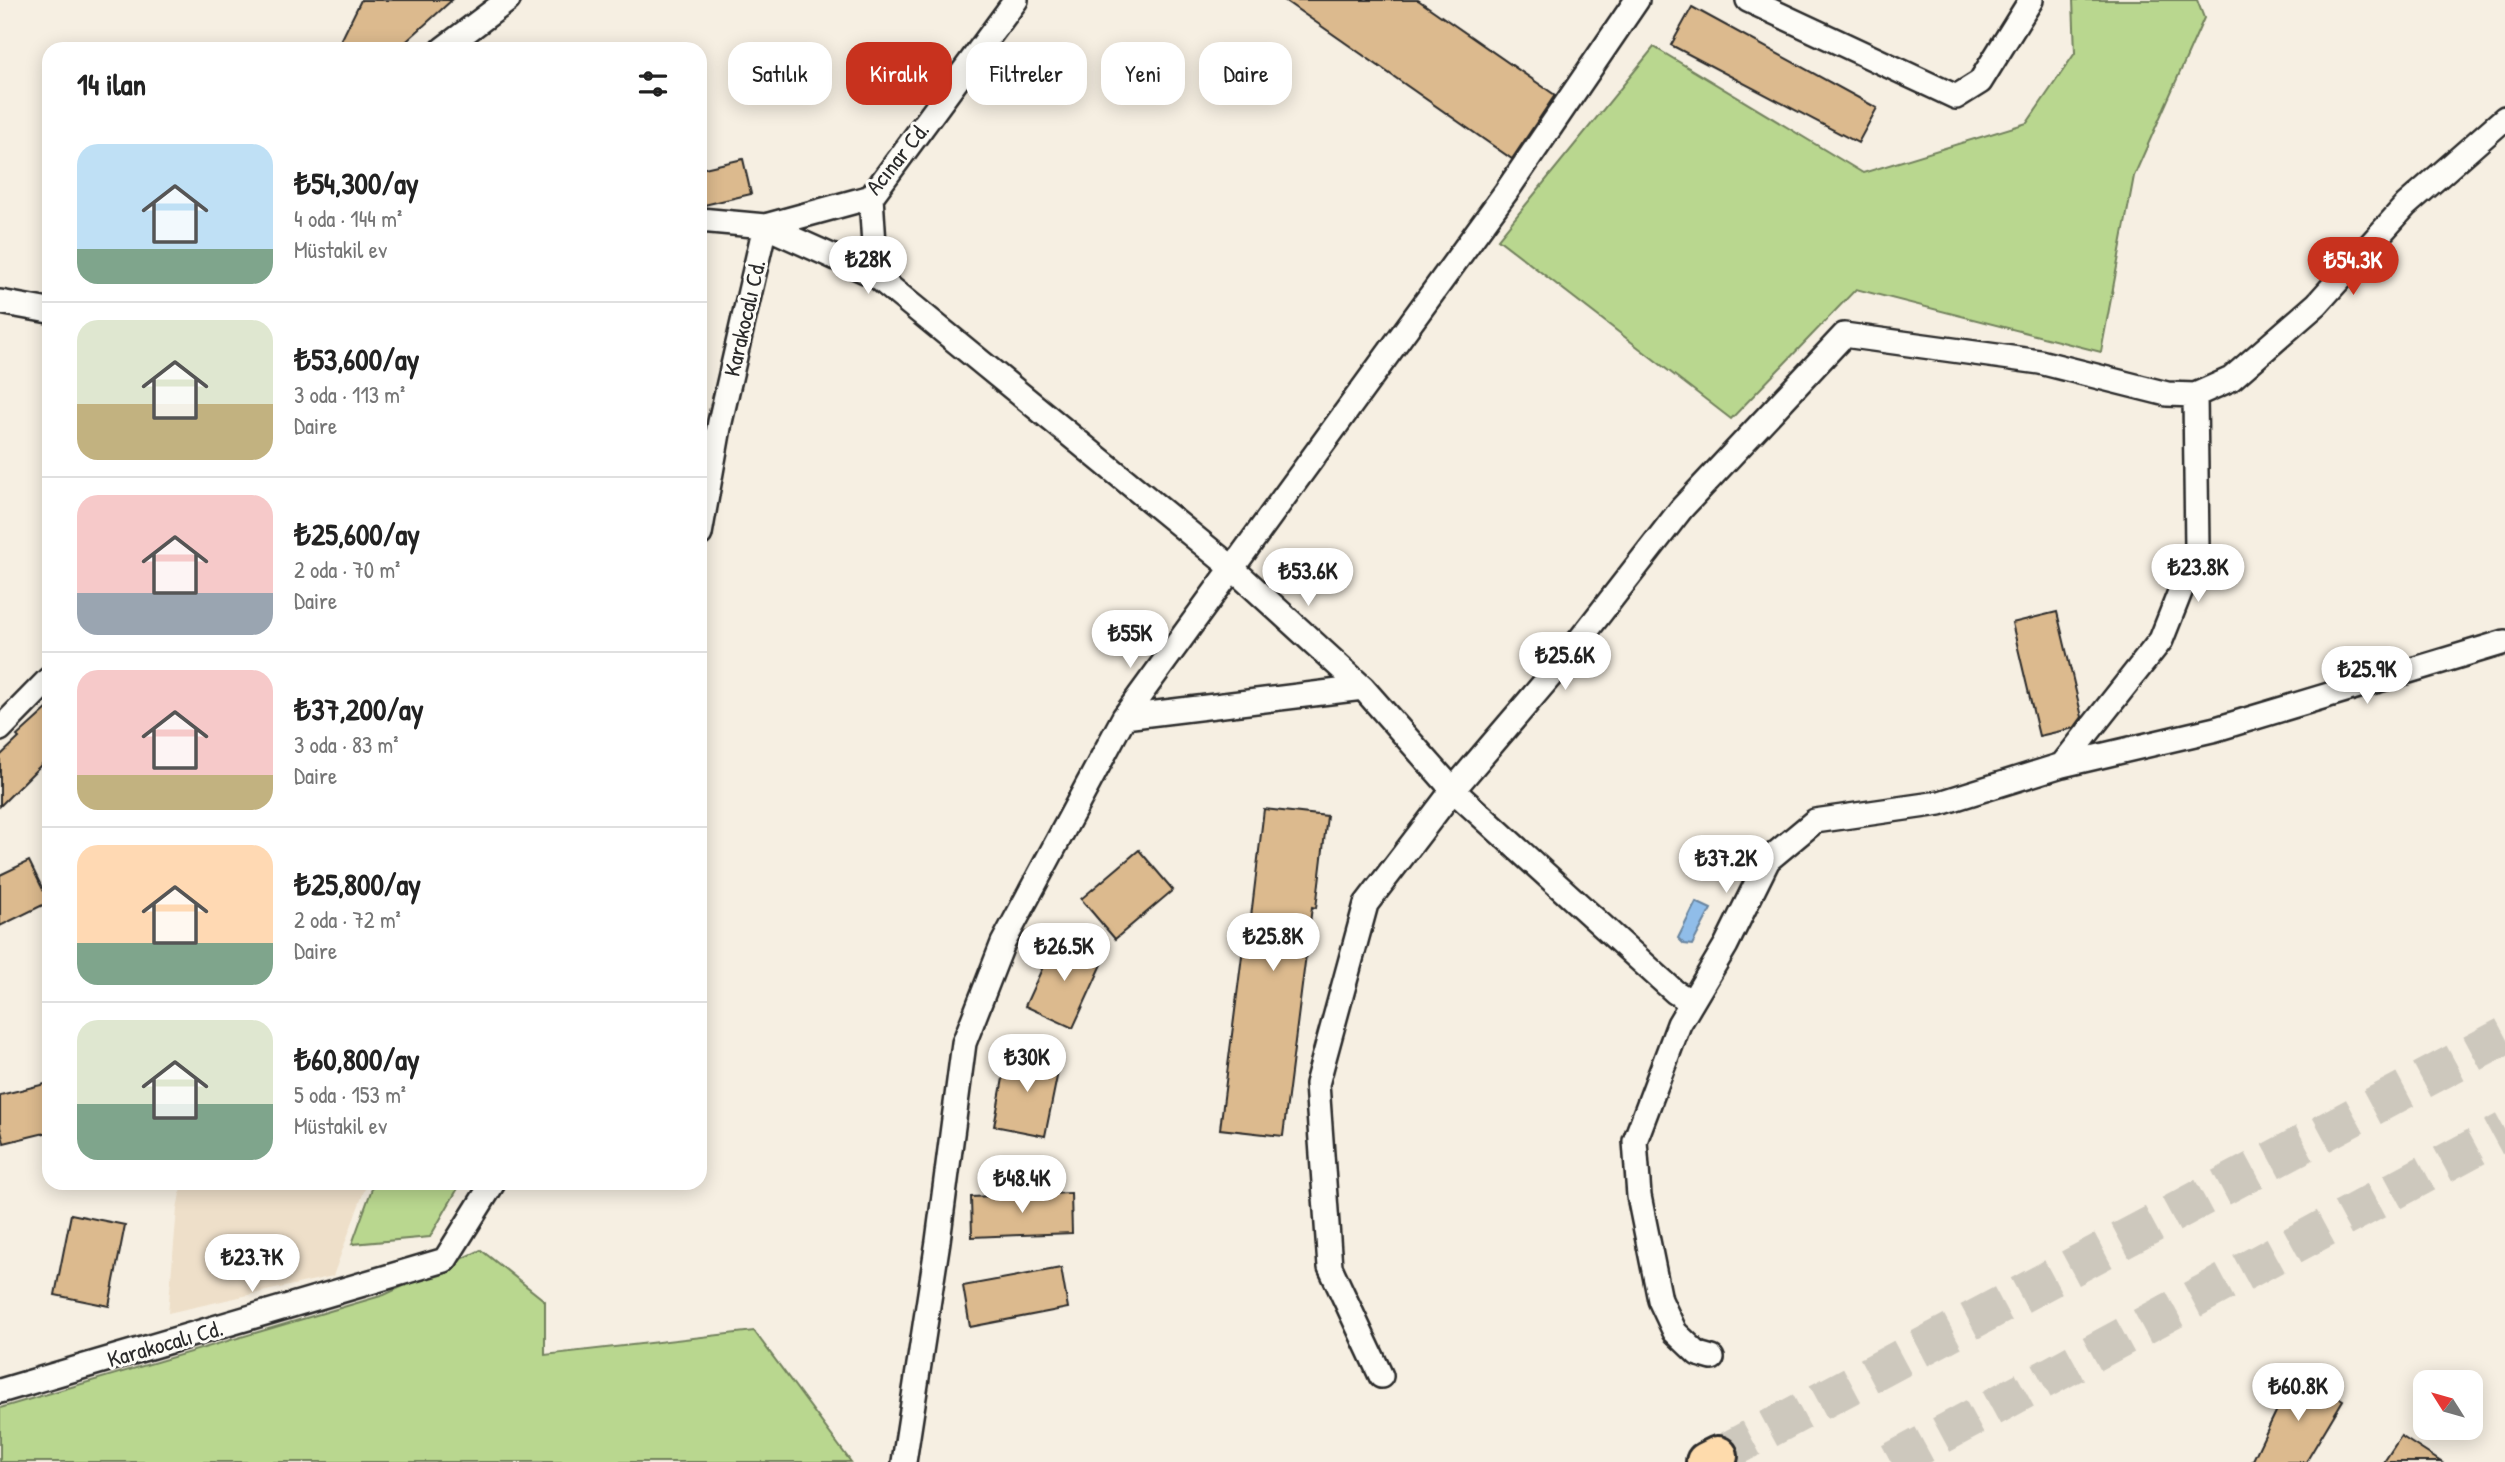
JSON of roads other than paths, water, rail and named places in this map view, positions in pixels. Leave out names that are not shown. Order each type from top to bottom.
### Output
[{"type":"street","points":[[452,42],[508,0]]},
{"type":"street","name":"Acınar Cd.","points":[[765,226],[872,197],[1016,0]]},
{"type":"street","points":[[905,1462],[964,1043],[1003,943],[1124,717],[1506,192],[1637,0]]},
{"type":"street","points":[[1748,0],[1956,97],[1980,82],[2031,0]]},
{"type":"street","points":[[1381,1376],[1330,1267],[1317,1084],[1366,904],[1453,790],[1564,660],[1682,508],[1844,335],[2040,362],[2166,394],[2195,395],[2231,380],[2317,304],[2406,205],[2505,118]]},
{"type":"street","points":[[872,197],[876,276]]},
{"type":"street","points":[[707,221],[765,226],[876,276],[1231,567],[1363,688],[1453,790],[1675,992],[1692,1002]]},
{"type":"street","name":"Karakocalı Cd.","points":[[707,495],[720,422],[765,226]]},
{"type":"street","points":[[0,302],[42,310]]},
{"type":"street","points":[[2062,765],[2161,640],[2197,549],[2195,395]]},
{"type":"street","points":[[1712,1358],[1698,1354],[1675,1332],[1660,1300],[1639,1196],[1634,1141],[1679,1024],[1726,945],[1768,860],[1815,821],[1940,803],[2062,765],[2216,729],[2505,642]]},
{"type":"street","points":[[0,729],[42,686]]},
{"type":"street","points":[[1124,717],[1363,688]]},
{"type":"street","name":"Karakocalı Cd.","points":[[0,1391],[445,1260],[489,1190]]},
{"type":"water","points":[[1696,902],[1711,909],[1692,945],[1684,944],[1678,938]]},
{"type":"tunnel","points":[[1718,1456],[2505,1036]]},
{"type":"tunnel","points":[[1891,1462],[2505,1131]]}]
